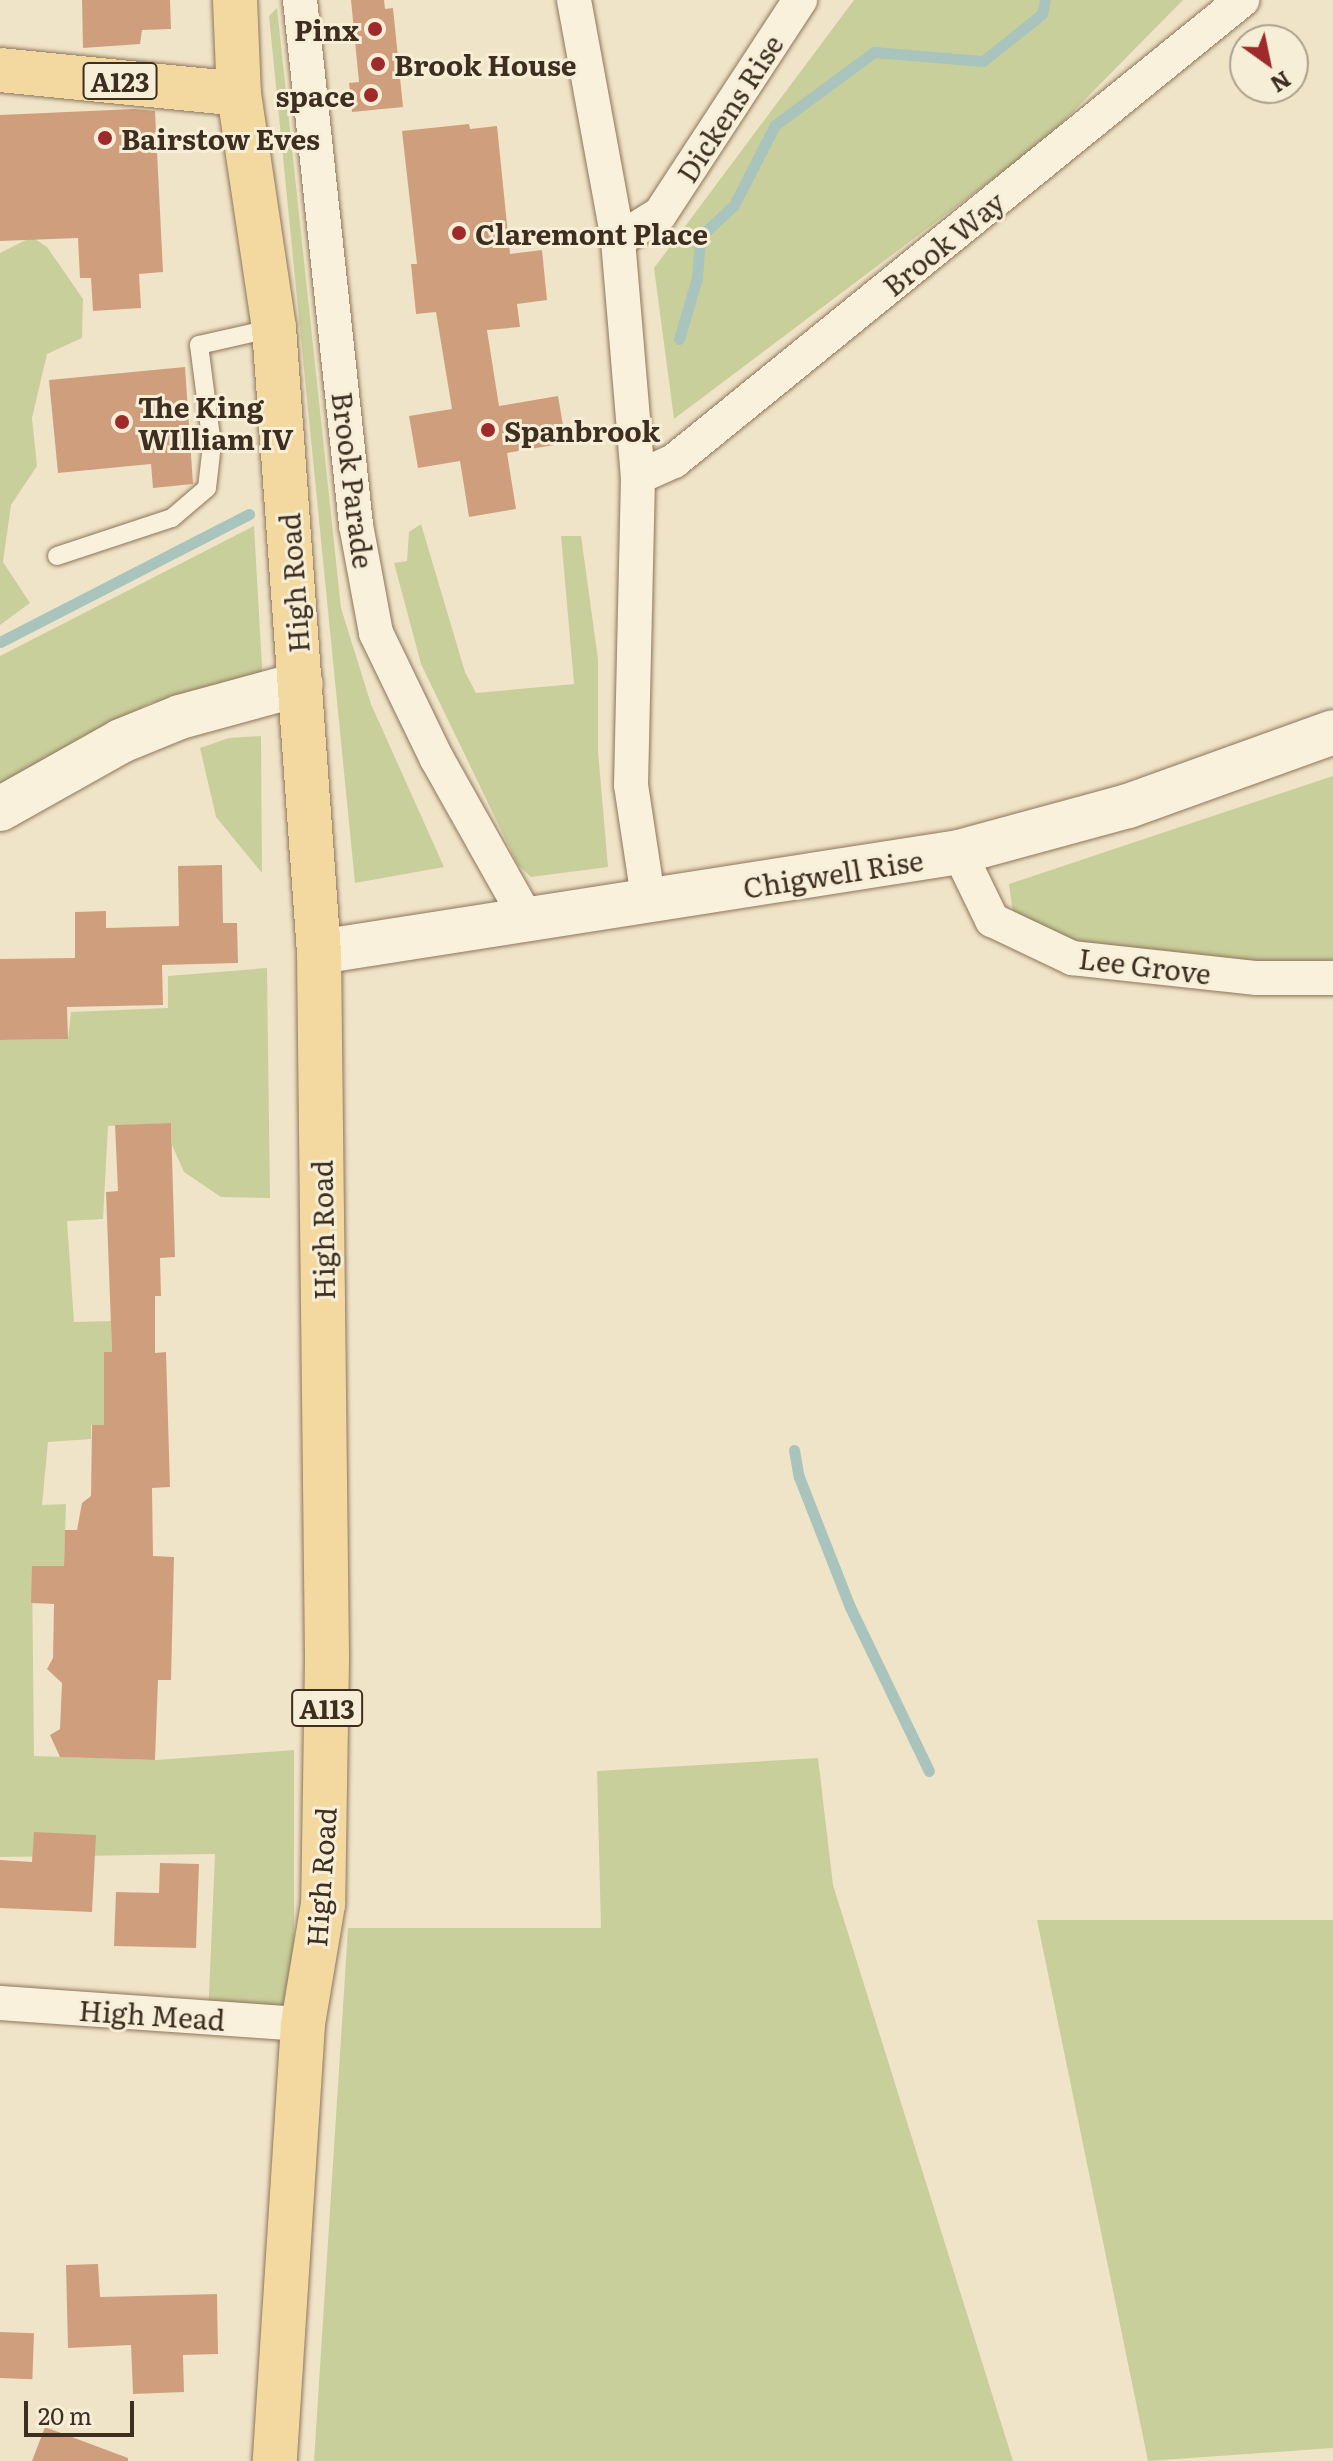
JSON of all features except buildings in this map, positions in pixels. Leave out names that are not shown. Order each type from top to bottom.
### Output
[{"type":"main road","name":"High Road","points":[[235,0],[239,94],[274,328],[319,952],[326,1751],[323,1904],[303,2024],[275,2461]]},
{"type":"main road","name":"A123","points":[[0,70],[239,94]]},
{"type":"main road","points":[[0,809],[136,735],[180,717],[301,684]]},
{"type":"main road","name":"Chigwell Rise","points":[[319,952],[529,923],[959,852],[1128,806],[1333,732]]},
{"type":"street","name":"Brook Parade","points":[[300,0],[356,525],[376,633],[437,759],[529,923]]},
{"type":"street","points":[[574,0],[618,240],[638,477],[631,785],[649,904]]},
{"type":"street","name":"Dickens Rise","points":[[618,240],[660,214],[800,0]]},
{"type":"street","name":"Brook Way","points":[[638,477],[674,461],[1242,0]]},
{"type":"street","name":"Lee Grove","points":[[959,852],[992,920],[1072,958],[1257,978],[1333,978]]},
{"type":"street","name":"High Mead","points":[[0,2003],[303,2024]]},
{"type":"lane","points":[[57,556],[172,518],[207,488],[212,445],[199,345],[274,328]]},
{"type":"green space","points":[[854,0],[1183,0],[1046,139],[674,419],[654,268]]},
{"type":"green space","points":[[277,8],[341,608],[371,704],[444,867],[355,883],[269,16]]},
{"type":"green space","points":[[32,237],[47,247],[83,299],[82,338],[47,354],[32,418],[37,466],[11,505],[3,562],[30,603],[0,625],[0,253]]},
{"type":"green space","points":[[421,524],[465,672],[476,693],[574,684],[561,536],[581,536],[598,659],[598,751],[608,867],[531,877],[518,865],[421,664],[394,563],[407,561],[409,532]]},
{"type":"green space","points":[[254,526],[263,684],[150,703],[0,788],[0,656]]},
{"type":"green space","points":[[261,736],[262,873],[216,817],[200,748],[229,738]]},
{"type":"green space","points":[[1333,776],[1333,960],[1267,964],[1079,947],[1013,914],[1009,884]]},
{"type":"green space","points":[[267,968],[270,1198],[221,1197],[184,1172],[172,1145],[171,1123],[108,1126],[103,1219],[67,1221],[74,1322],[111,1321],[112,1352],[104,1353],[104,1403],[114,1425],[91,1425],[91,1439],[48,1442],[42,1505],[66,1504],[64,1566],[32,1566],[34,1756],[156,1760],[294,1750],[294,2024],[208,2018],[215,1854],[0,1857],[0,1040],[68,1039],[71,1012],[168,1008],[168,976]]},
{"type":"green space","points":[[818,1758],[833,1885],[1013,2461],[314,2461],[348,1928],[601,1928],[597,1771]]},
{"type":"green space","points":[[1037,1920],[1333,1920],[1333,2448],[1148,2461]]},
{"type":"waterway","points":[[679,339],[697,278],[700,237],[734,205],[775,125],[874,52],[983,61],[1042,14],[1045,0]]},
{"type":"waterway","points":[[0,642],[249,514]]},
{"type":"waterway","points":[[794,1450],[799,1477],[850,1607],[929,1771]]},
{"type":"place","name":"Pinx","points":[[375,29]]},
{"type":"place","name":"Brook House","points":[[378,64]]},
{"type":"place","name":"space","points":[[371,95]]},
{"type":"place","name":"Bairstow Eves","points":[[105,138]]},
{"type":"place","name":"Claremont Place","points":[[459,233]]},
{"type":"place","name":"The King WIlliam IV","points":[[122,422]]},
{"type":"place","name":"Spanbrook","points":[[488,430]]}]
